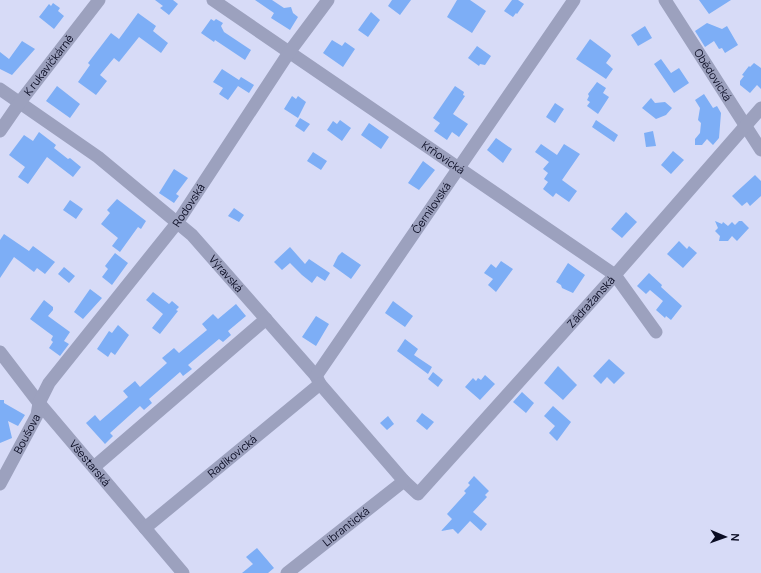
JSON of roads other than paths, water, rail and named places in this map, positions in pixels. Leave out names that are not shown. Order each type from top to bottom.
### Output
[{"type":"street","name":"K rukavičkárně","points":[[0,131],[20,102],[98,0]]},
{"type":"street","name":"Krňovická","points":[[213,0],[615,275],[656,332]]},
{"type":"street","name":"Rodovská","points":[[39,403],[49,383],[178,223],[290,52],[328,0]]},
{"type":"street","name":"Černilovská","points":[[318,380],[458,167],[574,0]]},
{"type":"street","name":"Obědovická","points":[[665,0],[761,150]]},
{"type":"street","name":"Výravská","points":[[0,89],[98,157],[192,235],[266,319],[404,481],[418,494]]},
{"type":"street","name":"Zádražanská","points":[[418,494],[615,275],[746,127],[761,108]]},
{"type":"street","points":[[94,467],[266,319]]},
{"type":"street","name":"Všestarská","points":[[0,352],[39,403],[183,573]]},
{"type":"street","name":"Radíkovická","points":[[144,528],[318,380]]},
{"type":"street","name":"Boušova","points":[[1,478],[37,415],[39,403]]},
{"type":"street","name":"Librantická","points":[[287,573],[404,481]]}]
